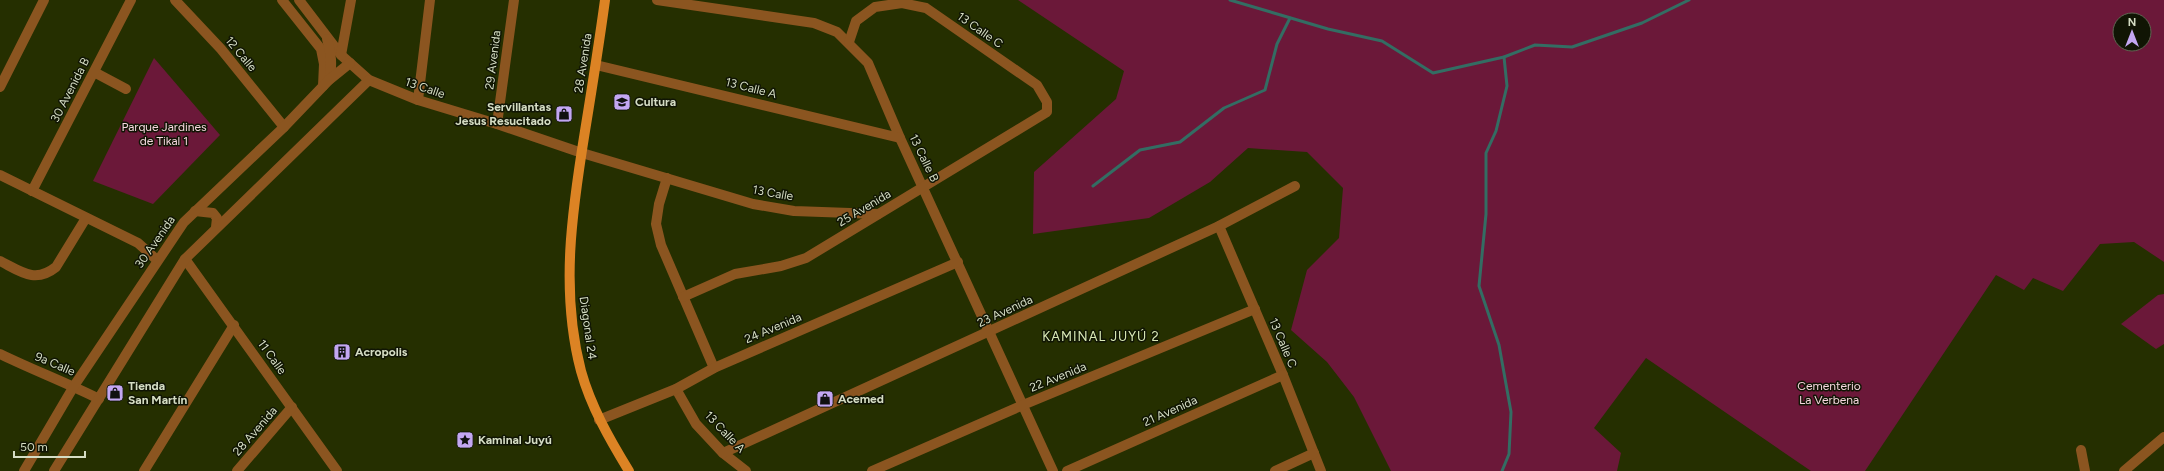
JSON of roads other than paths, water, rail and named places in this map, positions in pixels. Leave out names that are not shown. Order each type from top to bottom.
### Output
[{"type":"main road","name":"28 Avenida","points":[[582,153],[605,0]]},
{"type":"main road","name":"Diagonal 24","points":[[582,153],[569,248],[571,315],[581,371],[599,420],[629,471]]},
{"type":"street","points":[[0,87],[44,0]]},
{"type":"street","name":"30 Avenida B","points":[[32,191],[131,0]]},
{"type":"street","name":"12 Calle","points":[[175,0],[221,49],[284,128]]},
{"type":"street","points":[[282,0],[321,49],[326,83]]},
{"type":"street","name":"13 Calle","points":[[299,0],[341,55],[369,80],[418,100],[497,124],[582,153],[753,204],[794,210],[878,214]]},
{"type":"street","points":[[341,55],[351,0]]},
{"type":"street","points":[[418,100],[430,0]]},
{"type":"street","name":"29 Avenida","points":[[497,124],[514,0]]},
{"type":"street","name":"13 Calle B","points":[[657,0],[814,22],[837,32],[849,42],[868,63],[900,138],[990,332],[1052,471]]},
{"type":"street","name":"13 Calle C","points":[[849,42],[856,21],[875,7],[902,3],[926,8],[1037,85],[1046,102],[1046,112]]},
{"type":"street","points":[[326,34],[332,59],[332,70],[326,83]]},
{"type":"street","name":"30 Avenida","points":[[24,471],[74,386],[157,260],[184,222],[284,128],[326,83],[350,63]]},
{"type":"street","name":"13 Calle A","points":[[596,65],[900,138]]},
{"type":"street","points":[[94,72],[126,89]]},
{"type":"street","points":[[54,471],[185,259],[216,227],[369,80]]},
{"type":"street","name":"25 Avenida","points":[[683,298],[735,274],[781,266],[806,258],[924,188],[1046,112]]},
{"type":"street","points":[[0,175],[138,243],[157,260]]},
{"type":"street","points":[[667,178],[656,224],[661,245],[714,368]]},
{"type":"street","name":"23 Avenida","points":[[723,453],[1219,226],[1295,186]]},
{"type":"street","points":[[195,212],[213,213],[216,218],[216,227]]},
{"type":"street","points":[[0,261],[32,276],[41,275],[56,267],[86,218]]},
{"type":"street","name":"13 Calle C","points":[[1219,226],[1283,375],[1321,471]]},
{"type":"street","name":"11 Calle","points":[[185,259],[234,325],[337,471]]},
{"type":"street","name":"24 Avenida","points":[[599,420],[676,389],[714,368],[958,262]]},
{"type":"street","name":"22 Avenida","points":[[872,471],[1023,405],[1255,309]]},
{"type":"street","points":[[144,471],[234,325]]},
{"type":"street","name":"9a Calle","points":[[0,354],[55,380],[74,386],[99,399]]},
{"type":"street","name":"21 Avenida","points":[[1067,471],[1283,375]]},
{"type":"street","name":"13 Calle A","points":[[676,389],[696,424],[723,453],[746,471]]},
{"type":"street","name":"28 Avenida","points":[[238,471],[292,407]]},
{"type":"street","points":[[2124,471],[2164,437]]},
{"type":"street","points":[[2081,450],[2085,471]]},
{"type":"street","points":[[1275,471],[1314,454]]},
{"type":"waterway","points":[[1230,0],[1328,29],[1382,41],[1433,73],[1504,57],[1535,45],[1572,47],[1642,23],[1689,0]]},
{"type":"waterway","points":[[1093,186],[1140,150],[1180,142],[1224,108],[1265,90],[1277,44],[1290,18]]},
{"type":"waterway","points":[[1502,471],[1509,454],[1511,412],[1499,345],[1479,286],[1486,214],[1486,153],[1496,131],[1507,86],[1504,57]]},
{"type":"place","name":"Cultura","points":[[622,102]]},
{"type":"place","name":"Servillantas Jesus Resucitado","points":[[564,114]]},
{"type":"place","name":"Acropolis","points":[[342,352]]},
{"type":"place","name":"Tienda San Martín","points":[[115,393]]},
{"type":"place","name":"Acemed","points":[[825,399]]},
{"type":"place","name":"Kaminal Juyú","points":[[465,440]]},
{"type":"district","name":"KAMINAL JUYÚ 2","points":[[1101,336]]},
{"type":"park label","name":"Parque Jardines de Tikal 1","points":[[164,134]]},
{"type":"park label","name":"Cementerio La Verbena","points":[[1829,393]]}]
